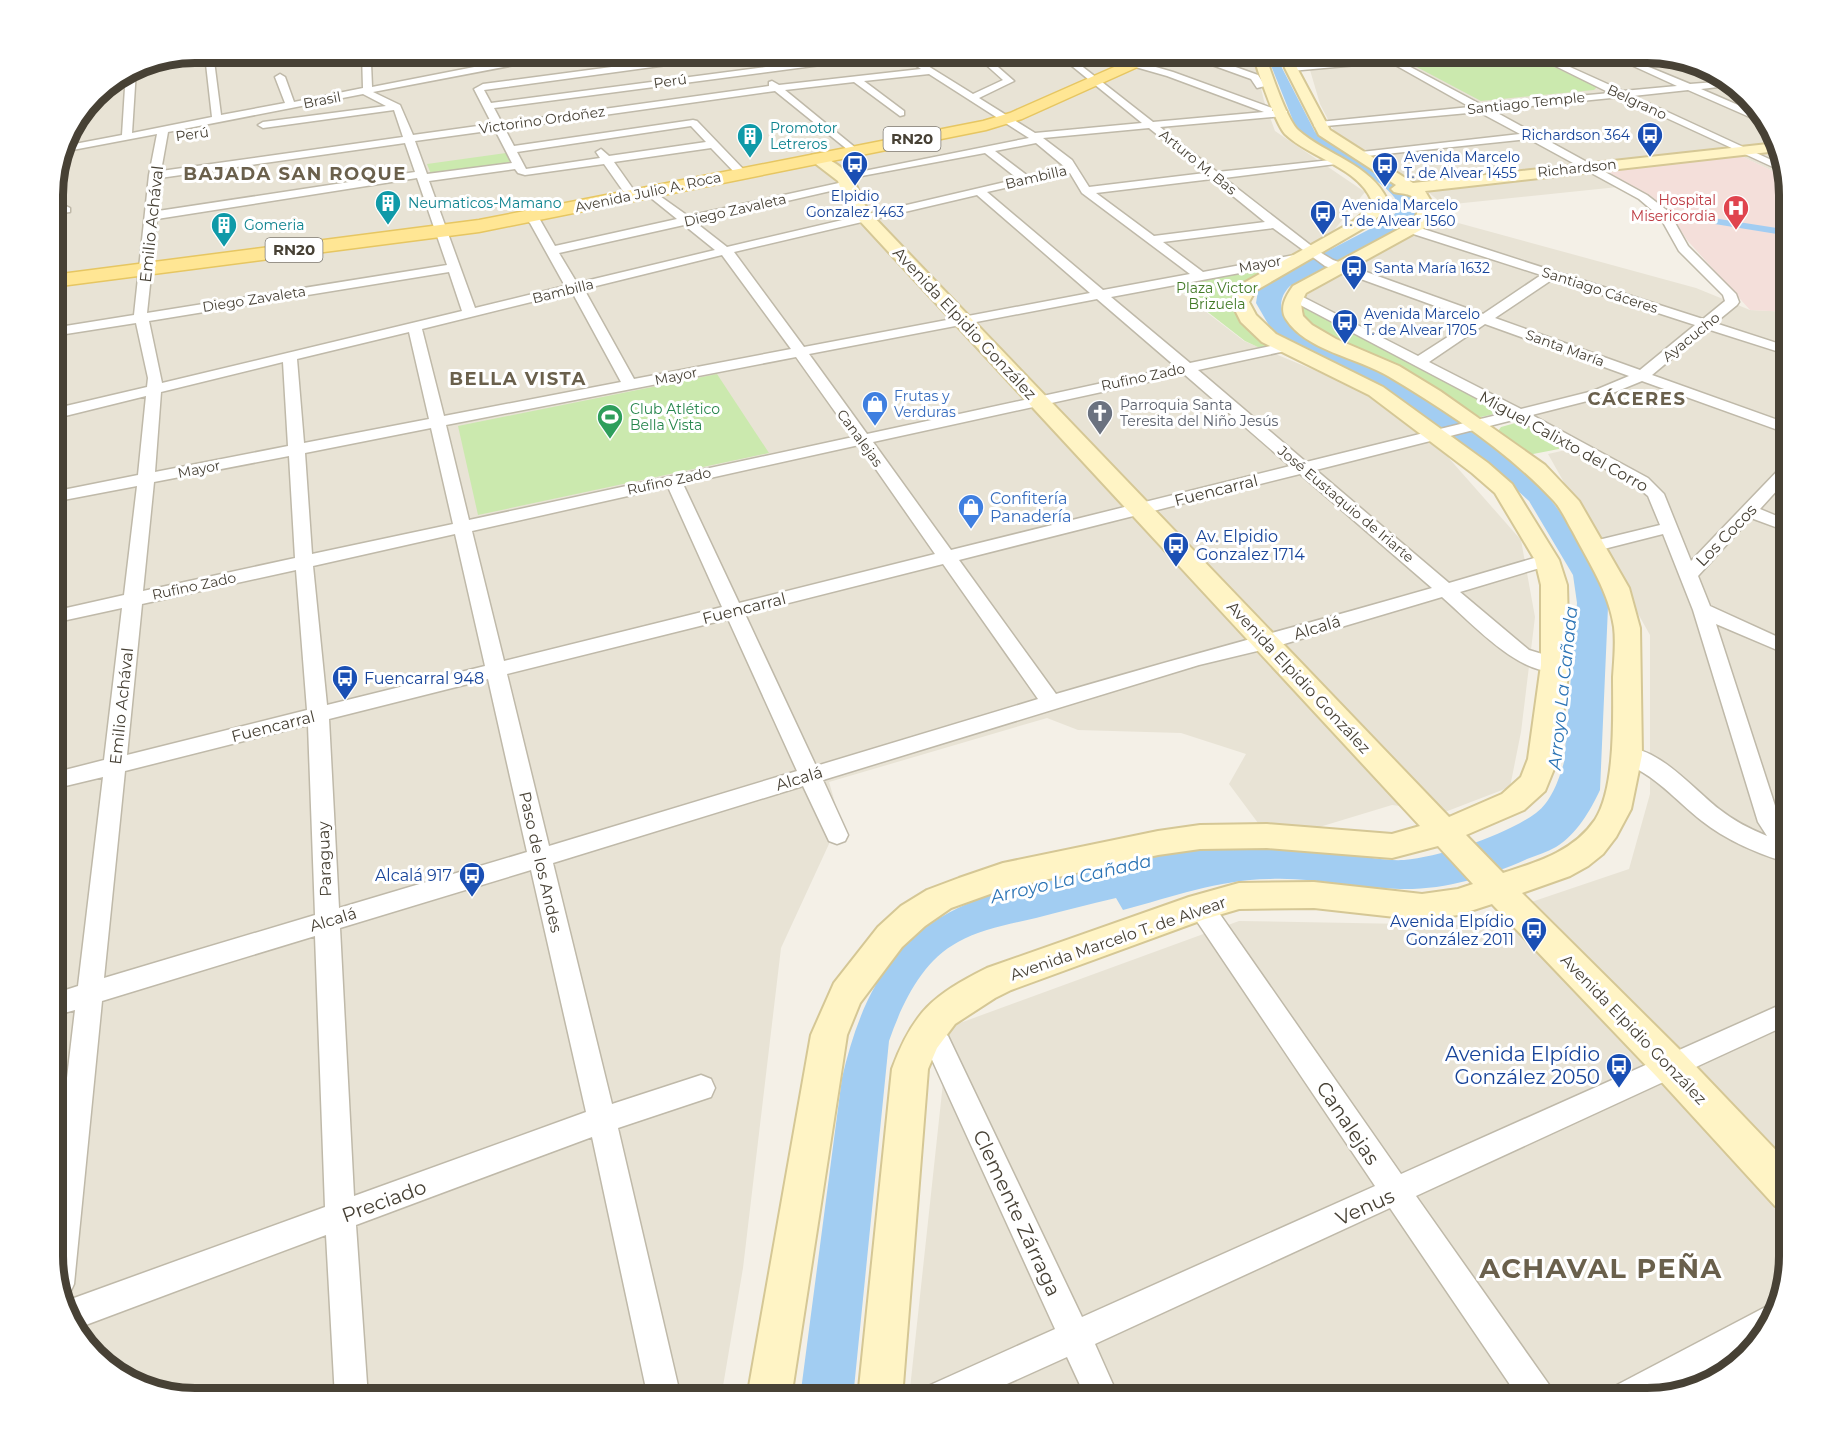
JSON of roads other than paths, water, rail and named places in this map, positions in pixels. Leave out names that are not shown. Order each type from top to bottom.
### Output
[{"type":"main road","points":[[1261,63],[1279,113],[1292,133],[1381,191],[1380,201],[1366,219],[1319,259],[1309,284],[1294,298]]},
{"type":"main road","points":[[771,1388],[829,1035],[846,994],[890,937],[913,915],[939,899],[1002,876],[1158,843],[1200,837],[1267,836],[1381,847],[1449,837],[1513,802],[1534,783],[1543,759],[1555,665],[1554,585],[1547,560],[1504,489],[1439,434],[1364,384],[1269,338],[1253,323],[1240,302],[1248,288],[1319,259],[1411,229],[1425,218],[1428,207],[1423,197],[1328,135],[1319,125],[1290,63]]},
{"type":"main road","name":"Avenida Julio A. Roca","points":[[63,280],[442,231],[529,217],[1006,119],[1135,64]]},
{"type":"main road","name":"Richardson","points":[[1381,191],[1770,148]]},
{"type":"main road","points":[[817,158],[846,181]]},
{"type":"main road","name":"Avenida Elpidio González","points":[[846,181],[852,202],[865,217],[1493,884],[1779,1180]]},
{"type":"main road","name":"Avenida Marcelo T. de Alvear","points":[[881,1388],[910,1069],[916,1047],[924,1034],[936,1017],[952,1004],[999,979],[1201,907],[1239,896],[1314,895],[1422,907],[1441,906],[1493,884],[1558,867],[1592,845],[1605,829],[1616,809],[1627,755],[1627,628],[1618,594],[1561,493],[1536,470],[1408,379],[1314,335],[1294,317],[1292,303],[1294,298]]},
{"type":"street","points":[[211,63],[219,125]]},
{"type":"street","points":[[366,63],[367,92],[397,107],[470,313]]},
{"type":"street","name":"Brasil","points":[[219,125],[291,106],[498,63]]},
{"type":"street","name":"Canalejas","points":[[539,63],[608,161],[641,194],[687,220],[727,251],[1051,702]]},
{"type":"street","points":[[652,63],[479,88],[522,171],[531,172],[714,144]]},
{"type":"street","points":[[747,63],[853,151]]},
{"type":"street","name":"Perú","points":[[487,106],[808,63]]},
{"type":"street","points":[[919,63],[1036,138],[1068,162],[1086,190],[1199,275]]},
{"type":"street","points":[[973,97],[1009,81],[989,63]]},
{"type":"street","name":"Arturo M. Bas","points":[[1074,63],[1319,259]]},
{"type":"street","points":[[1217,63],[1255,77],[1260,86]]},
{"type":"street","points":[[1292,68],[1348,63]]},
{"type":"street","name":"Ayacucho","points":[[1399,63],[1637,193],[1654,205],[1669,221],[1683,248],[1728,294],[1732,302],[1634,381],[1598,394],[1439,434]]},
{"type":"street","name":"Belgrano","points":[[1556,63],[1743,150]]},
{"type":"street","points":[[1635,63],[1751,114]]},
{"type":"street","points":[[1135,64],[1180,77],[1279,113]]},
{"type":"street","points":[[1180,77],[1223,65]]},
{"type":"street","name":"Victorino Ordoñez","points":[[155,175],[498,126],[583,127],[777,88],[930,70]]},
{"type":"street","points":[[280,77],[291,106]]},
{"type":"street","points":[[127,137],[130,80]]},
{"type":"street","points":[[857,80],[900,113]]},
{"type":"street","name":"Santiago Temple","points":[[1319,125],[1718,84]]},
{"type":"street","points":[[256,126],[397,107]]},
{"type":"street","name":"Diego Zavaleta","points":[[551,251],[985,148],[1036,138],[1279,113]]},
{"type":"street","points":[[511,150],[583,127],[693,123],[741,173]]},
{"type":"street","name":"Perú","points":[[94,144],[219,125]]},
{"type":"street","points":[[72,148],[127,137],[162,134]]},
{"type":"street","name":"Emilio Achával","points":[[63,1239],[146,479],[155,378],[141,317],[155,175],[162,134]]},
{"type":"street","points":[[1361,155],[1531,136]]},
{"type":"street","points":[[985,148],[1025,179]]},
{"type":"street","points":[[1743,150],[1775,165]]},
{"type":"street","name":"Bambilla","points":[[1086,190],[1336,161]]},
{"type":"street","points":[[152,216],[423,176],[519,165]]},
{"type":"street","name":"Bambilla","points":[[63,412],[865,217],[1074,169]]},
{"type":"street","name":"José Eustaquio de Iriarte","points":[[979,191],[1522,655],[1535,661],[1555,665]]},
{"type":"street","points":[[529,217],[534,221],[567,280],[575,288],[630,385]]},
{"type":"street","points":[[1152,240],[1275,224]]},
{"type":"street","name":"Santiago Cáceres","points":[[1411,229],[1779,347]]},
{"type":"street","name":"Mayor","points":[[63,495],[1199,275],[1319,259]]},
{"type":"street","name":"Santa María","points":[[1319,259],[1779,425]]},
{"type":"street","name":"Diego Zavaleta","points":[[63,330],[455,267]]},
{"type":"street","points":[[1419,362],[1552,274]]},
{"type":"street","name":"Miguel Calixto del Corro","points":[[1294,298],[1519,414],[1651,488],[1656,494],[1702,610],[1769,822],[1779,833]]},
{"type":"street","name":"Paso de los Andes","points":[[415,327],[464,526],[663,1388]]},
{"type":"street","name":"Rufino Zado","points":[[63,616],[1285,347]]},
{"type":"street","name":"Paraguay","points":[[290,356],[304,562],[318,715],[340,1217],[351,1388]]},
{"type":"street","name":"Fuencarral","points":[[63,779],[1439,434]]},
{"type":"street","points":[[673,480],[837,835]]},
{"type":"street","name":"Los Cocos","points":[[1687,576],[1779,480]]},
{"type":"street","points":[[1749,511],[1779,523]]},
{"type":"street","points":[[1592,547],[1668,528]]},
{"type":"street","name":"Alcalá","points":[[63,1002],[1051,702],[1547,560]]},
{"type":"street","points":[[1702,610],[1779,644]]},
{"type":"street","points":[[1627,755],[1645,760],[1660,770],[1719,822],[1740,834],[1779,850]]},
{"type":"street","name":"Canalejas","points":[[1201,907],[1531,1388]]},
{"type":"street","name":"Venus","points":[[962,1388],[1396,1193],[1670,1065],[1779,1017]]},
{"type":"street","name":"Clemente Zárraga","points":[[924,1034],[939,1045],[1098,1388]]},
{"type":"street","name":"Preciado","points":[[76,1312],[602,1120],[701,1088]]},
{"type":"street","points":[[1645,1388],[1758,1327]]},
{"type":"water","name":"Arroyo La Cañada","points":[[1270,63],[1281,63],[1315,132],[1400,185],[1420,203],[1418,213],[1406,224],[1290,286],[1281,304],[1287,322],[1307,340],[1318,346],[1392,378],[1517,464],[1546,493],[1564,517],[1603,581],[1608,607],[1600,790],[1577,829],[1564,842],[1546,852],[1497,871],[1449,885],[1400,889],[1285,879],[1232,882],[1123,910],[1116,898],[1106,900],[986,930],[967,937],[945,950],[923,972],[914,985],[889,1041],[854,1388],[801,1388],[842,1078],[849,1051],[867,1001],[880,978],[912,939],[933,922],[985,897],[1166,854],[1204,849],[1239,848],[1404,860],[1454,850],[1491,837],[1536,813],[1546,803],[1560,776],[1564,762],[1577,603],[1573,575],[1529,501],[1481,457],[1375,383],[1284,340],[1271,329],[1256,303],[1258,291],[1270,281],[1391,218],[1400,208],[1394,197],[1370,176],[1320,147],[1296,128]]},
{"type":"waterway","points":[[1700,219],[1779,231]]},
{"type":"place","name":"Richardson 364","points":[[1650,158]]},
{"type":"place","name":"Promotor Letreros","points":[[750,159]]},
{"type":"place","name":"Elpidio Gonzalez 1463","points":[[855,187]]},
{"type":"place","name":"Avenida Marcelo T. de Alvear 1455","points":[[1385,188]]},
{"type":"place","name":"Neumaticos-Mamano","points":[[388,226]]},
{"type":"place","name":"Hospital Misericordia","points":[[1736,231]]},
{"type":"place","name":"Avenida Marcelo T. de Alvear 1560","points":[[1323,236]]},
{"type":"place","name":"Gomeria","points":[[224,248]]},
{"type":"place","name":"Santa María 1632","points":[[1354,291]]},
{"type":"place","name":"Avenida Marcelo T. de Alvear 1705","points":[[1345,345]]},
{"type":"place","name":"Frutas y Verduras","points":[[875,427]]},
{"type":"place","name":"Parroquia Santa Teresita del Niño Jesús","points":[[1100,436]]},
{"type":"place","name":"Club Atlético Bella Vista","points":[[610,440]]},
{"type":"place","name":"Confitería Panadería","points":[[971,530]]},
{"type":"place","name":"Av. Elpidio Gonzalez 1714","points":[[1176,568]]},
{"type":"place","name":"Fuencarral 948","points":[[345,701]]},
{"type":"place","name":"Alcalá 917","points":[[472,898]]},
{"type":"place","name":"Avenida Elpídio González 2011","points":[[1534,953]]},
{"type":"place","name":"Avenida Elpídio González 2050","points":[[1619,1089]]},
{"type":"district","name":"BAJADA SAN ROQUE","points":[[295,174]]},
{"type":"district","name":"BELLA VISTA","points":[[518,379]]},
{"type":"district","name":"CÁCERES","points":[[1637,399]]},
{"type":"district","name":"ACHAVAL PEÑA","points":[[1601,1269]]},
{"type":"park label","name":"Plaza Victor Brizuela","points":[[1217,296]]}]
